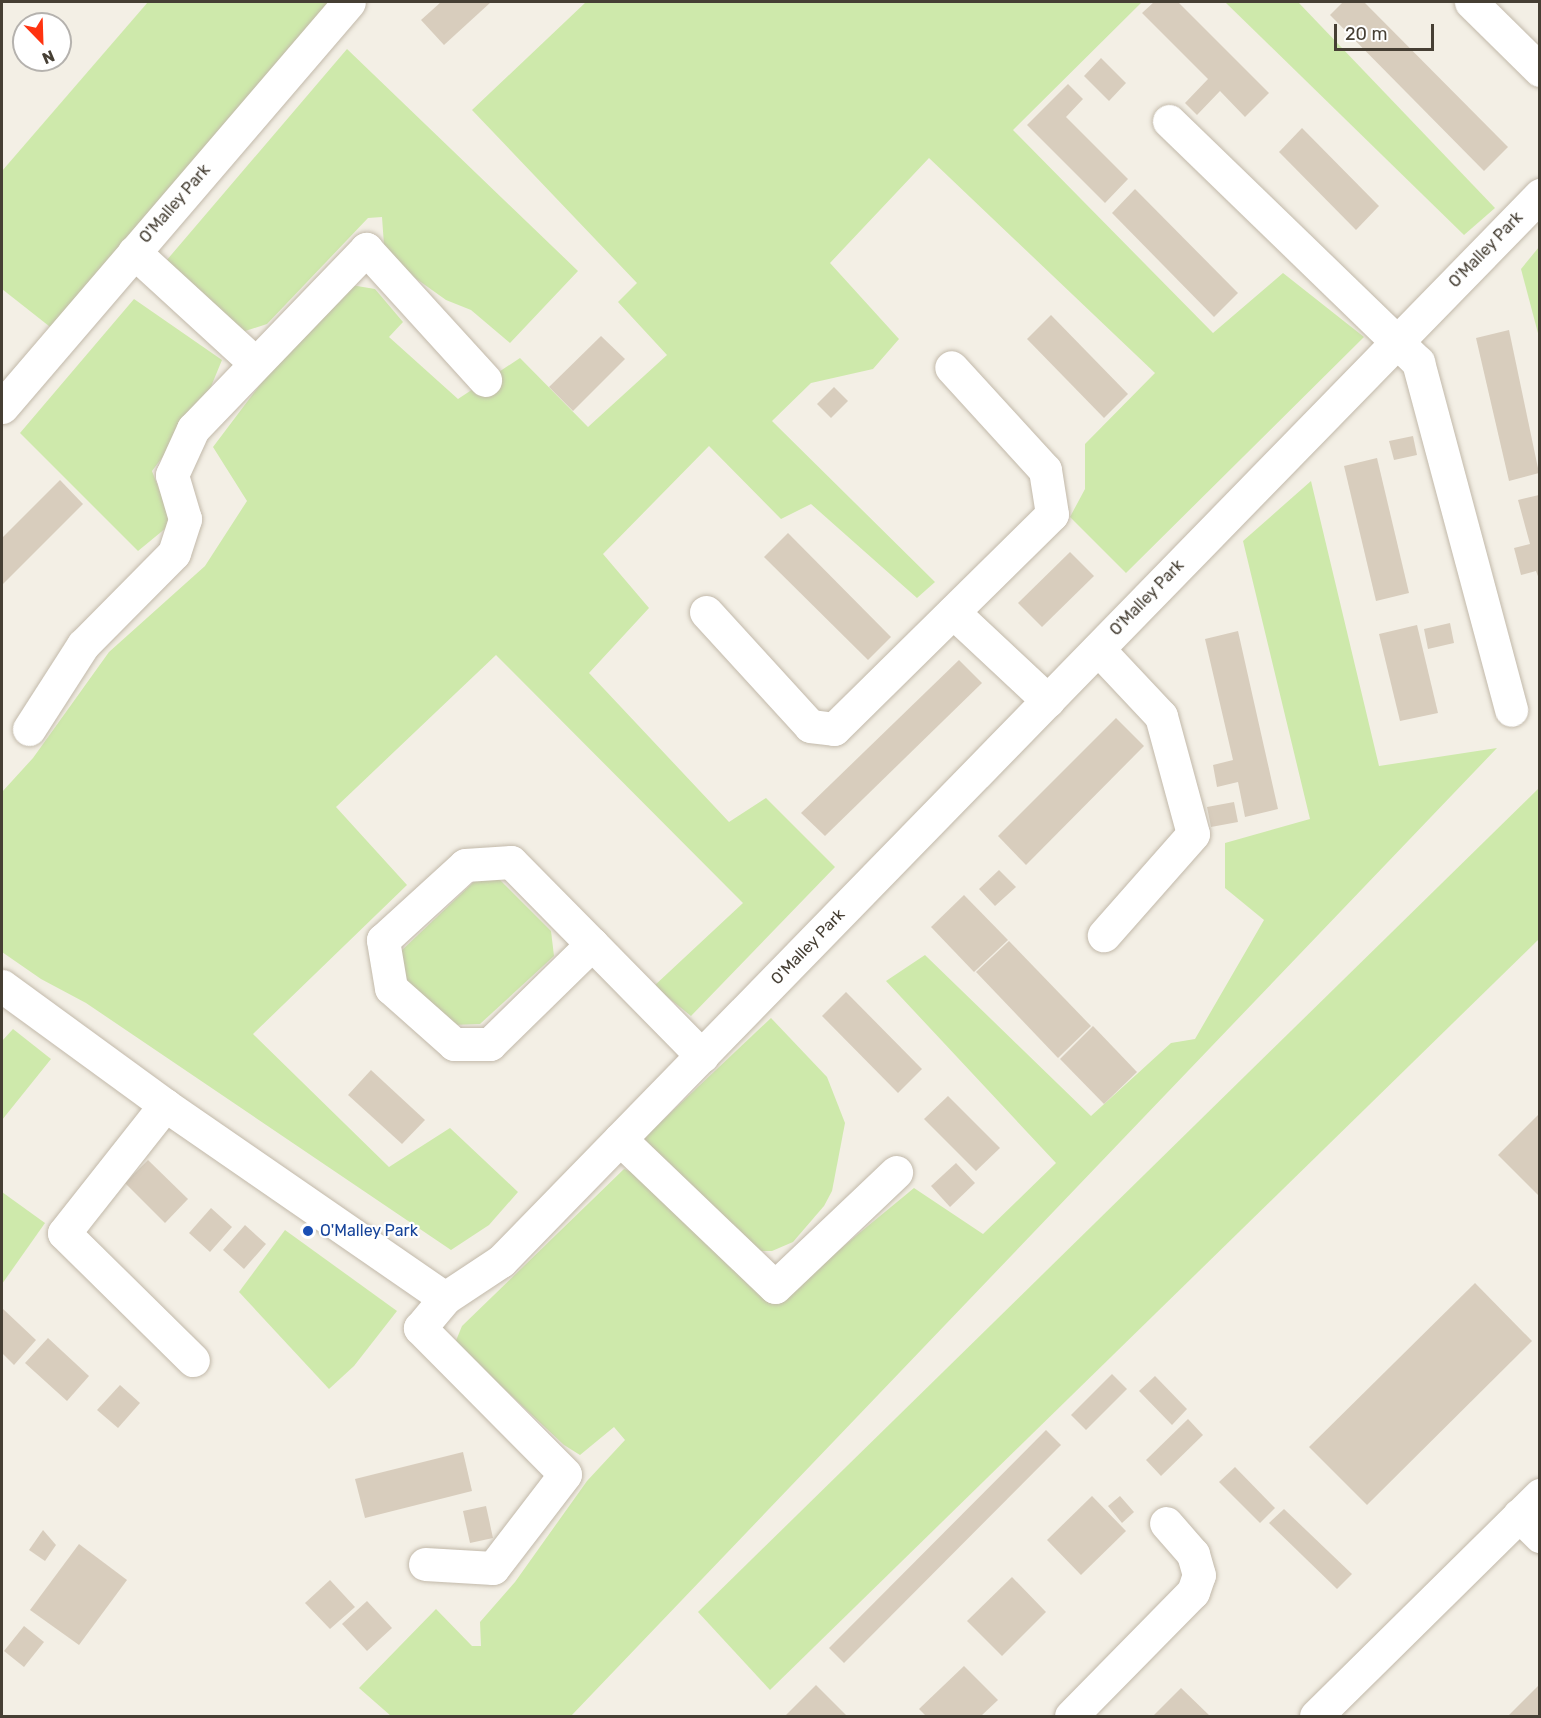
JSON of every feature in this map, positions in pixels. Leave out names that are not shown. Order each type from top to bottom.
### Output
[{"type":"street","name":"O'Malley Park","points":[[2,407],[349,2]]},
{"type":"street","points":[[1471,2],[1539,70]]},
{"type":"street","points":[[1170,121],[1418,362],[1510,710]]},
{"type":"street","name":"O'Malley Park","points":[[425,1564],[493,1568],[565,1474],[420,1328],[445,1298],[501,1262],[1539,195]]},
{"type":"street","points":[[29,729],[83,645],[174,553],[185,519],[172,475],[193,429],[366,249],[485,380]]},
{"type":"street","points":[[134,252],[255,363]]},
{"type":"street","points":[[706,612],[810,726],[834,729],[1052,514],[1045,470],[951,367]]},
{"type":"street","points":[[953,612],[1048,700]]},
{"type":"street","points":[[1098,649],[1161,716],[1193,834],[1104,935]]},
{"type":"street","points":[[592,944],[490,1044],[454,1044],[391,988],[383,940],[465,865],[511,862],[592,944],[702,1056]]},
{"type":"street","points":[[2,986],[165,1105],[445,1298]]},
{"type":"street","points":[[165,1105],[64,1233],[193,1360]]},
{"type":"street","points":[[620,1140],[775,1287],[896,1172]]},
{"type":"street","points":[[1316,1716],[1533,1515]]},
{"type":"street","points":[[1071,1716],[1193,1592],[1199,1575],[1193,1554],[1166,1523]]},
{"type":"green space","points":[[148,2],[331,2],[54,330],[2,289],[2,171]]},
{"type":"green space","points":[[586,2],[1142,2],[1013,130],[1213,333],[1283,273],[1364,337],[1126,573],[1070,517],[1085,489],[1085,444],[1155,373],[929,158],[830,263],[899,339],[873,369],[811,383],[772,421],[935,582],[917,598],[811,504],[781,519],[709,446],[603,554],[649,608],[589,673],[729,822],[766,798],[835,867],[691,1016],[654,986],[743,903],[496,655],[336,807],[407,885],[253,1034],[389,1167],[450,1128],[518,1192],[489,1225],[451,1250],[86,1003],[41,979],[2,952],[2,792],[33,758],[109,652],[205,566],[247,501],[213,447],[309,320],[351,285],[375,289],[403,322],[389,337],[458,399],[520,358],[588,427],[667,355],[618,302],[637,283],[472,110]]},
{"type":"green space","points":[[1225,2],[1298,2],[1495,208],[1464,235]]},
{"type":"green space","points":[[347,49],[578,271],[510,343],[471,310],[446,300],[411,275],[384,245],[382,217],[368,218],[267,324],[239,333],[166,261]]},
{"type":"green space","points":[[1539,247],[1539,337],[1521,269]]},
{"type":"green space","points":[[134,299],[222,360],[205,401],[152,471],[172,523],[138,551],[20,433]]},
{"type":"green space","points":[[1311,481],[1379,766],[1497,748],[571,1716],[391,1716],[359,1688],[436,1609],[472,1646],[481,1646],[480,1622],[515,1582],[587,1481],[625,1440],[614,1427],[580,1455],[564,1445],[455,1343],[462,1326],[624,1169],[649,1178],[777,1301],[914,1188],[983,1234],[1056,1163],[886,981],[925,955],[1091,1116],[1171,1043],[1195,1039],[1264,920],[1225,888],[1225,843],[1310,819],[1243,541]]},
{"type":"green space","points":[[1539,788],[1539,939],[770,1690],[698,1612]]},
{"type":"green space","points":[[479,877],[499,879],[551,931],[554,956],[480,1024],[452,1025],[399,979],[400,952]]},
{"type":"green space","points":[[771,1018],[827,1077],[845,1123],[832,1191],[824,1206],[793,1242],[772,1251],[758,1251],[643,1139]]},
{"type":"green space","points":[[13,1029],[51,1059],[2,1120],[2,1041]]},
{"type":"green space","points":[[2,1192],[45,1223],[2,1284]]},
{"type":"green space","points":[[285,1230],[397,1311],[354,1366],[329,1389],[239,1292]]},
{"type":"building","points":[[441,2],[491,2],[444,45],[421,20]]},
{"type":"building","points":[[1154,2],[1178,2],[1269,93],[1245,117],[1220,91],[1197,115],[1185,103],[1208,79],[1142,13]]},
{"type":"building","points":[[1343,2],[1364,2],[1508,147],[1484,171],[1330,15]]},
{"type":"building","points":[[1101,58],[1126,83],[1109,101],[1084,76]]},
{"type":"building","points":[[1068,84],[1083,99],[1066,117],[1128,179],[1105,203],[1027,125]]},
{"type":"building","points":[[1302,128],[1379,206],[1356,230],[1279,152]]},
{"type":"building","points":[[1135,189],[1238,293],[1214,317],[1112,213]]},
{"type":"building","points":[[1051,315],[1128,394],[1104,418],[1027,339]]},
{"type":"building","points":[[1509,330],[1539,473],[1509,481],[1476,338]]},
{"type":"building","points":[[601,336],[625,359],[573,411],[549,387]]},
{"type":"building","points":[[834,387],[848,401],[831,418],[817,404]]},
{"type":"building","points":[[1413,436],[1417,455],[1394,460],[1389,441]]},
{"type":"building","points":[[1377,458],[1409,593],[1376,601],[1344,466]]},
{"type":"building","points":[[60,480],[83,504],[2,585],[2,538]]},
{"type":"building","points":[[1539,495],[1539,579],[1536,571],[1521,575],[1514,548],[1530,544],[1518,500]]},
{"type":"building","points":[[788,533],[891,637],[868,660],[764,557]]},
{"type":"building","points":[[1070,552],[1094,576],[1042,627],[1018,603]]},
{"type":"building","points":[[1450,623],[1454,643],[1428,649],[1424,629]]},
{"type":"building","points":[[1417,625],[1438,713],[1400,721],[1379,634]]},
{"type":"building","points":[[1238,631],[1278,809],[1245,817],[1238,782],[1217,787],[1213,765],[1233,760],[1205,639]]},
{"type":"building","points":[[959,660],[982,683],[825,836],[801,813]]},
{"type":"building","points":[[1116,718],[1144,746],[1026,865],[998,836]]},
{"type":"building","points":[[1234,802],[1238,822],[1211,827],[1207,807]]},
{"type":"building","points":[[999,870],[1016,887],[995,906],[979,889]]},
{"type":"building","points":[[964,895],[1008,940],[974,972],[931,927]]},
{"type":"building","points":[[1009,941],[1091,1026],[1058,1058],[976,972]]},
{"type":"building","points":[[846,992],[922,1069],[898,1093],[822,1016]]},
{"type":"building","points":[[1093,1026],[1137,1072],[1104,1104],[1060,1059]]},
{"type":"building","points":[[371,1070],[425,1120],[402,1144],[348,1095]]},
{"type":"building","points":[[948,1096],[1000,1148],[976,1171],[924,1119]]},
{"type":"building","points":[[1539,1114],[1539,1196],[1498,1155]]},
{"type":"building","points":[[148,1160],[188,1199],[165,1223],[125,1183]]},
{"type":"building","points":[[956,1163],[975,1183],[950,1207],[931,1186]]},
{"type":"building","points":[[211,1208],[232,1227],[210,1252],[189,1233]]},
{"type":"building","points":[[245,1225],[266,1244],[244,1269],[223,1250]]},
{"type":"building","points":[[1475,1283],[1532,1341],[1367,1505],[1309,1447]]},
{"type":"building","points":[[2,1308],[36,1340],[14,1365],[2,1353]]},
{"type":"building","points":[[48,1338],[89,1376],[67,1401],[25,1363]]},
{"type":"building","points":[[1112,1374],[1127,1389],[1086,1430],[1071,1415]]},
{"type":"building","points":[[1155,1376],[1187,1409],[1172,1425],[1139,1391]]},
{"type":"building","points":[[120,1385],[140,1403],[118,1428],[97,1410]]},
{"type":"building","points":[[1188,1419],[1203,1435],[1161,1476],[1146,1460]]},
{"type":"building","points":[[1046,1430],[1061,1445],[844,1663],[829,1648]]},
{"type":"building","points":[[463,1452],[472,1491],[365,1518],[355,1479]]},
{"type":"building","points":[[1235,1467],[1275,1508],[1260,1523],[1219,1482]]},
{"type":"building","points":[[1092,1496],[1126,1531],[1081,1575],[1047,1540]]},
{"type":"building","points":[[1120,1496],[1134,1512],[1122,1523],[1108,1506]]},
{"type":"building","points":[[486,1506],[493,1538],[470,1543],[463,1511]]},
{"type":"building","points":[[1284,1509],[1352,1574],[1337,1589],[1269,1523]]},
{"type":"building","points":[[43,1530],[56,1545],[45,1561],[29,1550]]},
{"type":"building","points":[[79,1544],[127,1580],[79,1645],[30,1610]]},
{"type":"building","points":[[1012,1577],[1046,1612],[1002,1656],[967,1621]]},
{"type":"building","points":[[330,1580],[355,1607],[330,1629],[305,1603]]},
{"type":"building","points":[[367,1601],[392,1628],[367,1651],[342,1624]]},
{"type":"building","points":[[24,1626],[44,1642],[24,1667],[4,1651]]},
{"type":"building","points":[[964,1666],[998,1700],[981,1716],[926,1716],[919,1709]]},
{"type":"building","points":[[816,1685],[847,1716],[786,1715]]},
{"type":"building","points":[[1539,1685],[1539,1716],[1508,1716]]},
{"type":"building","points":[[1181,1688],[1210,1716],[1153,1716]]},
{"type":"place","name":"O'Malley Park","points":[[308,1231]]}]
